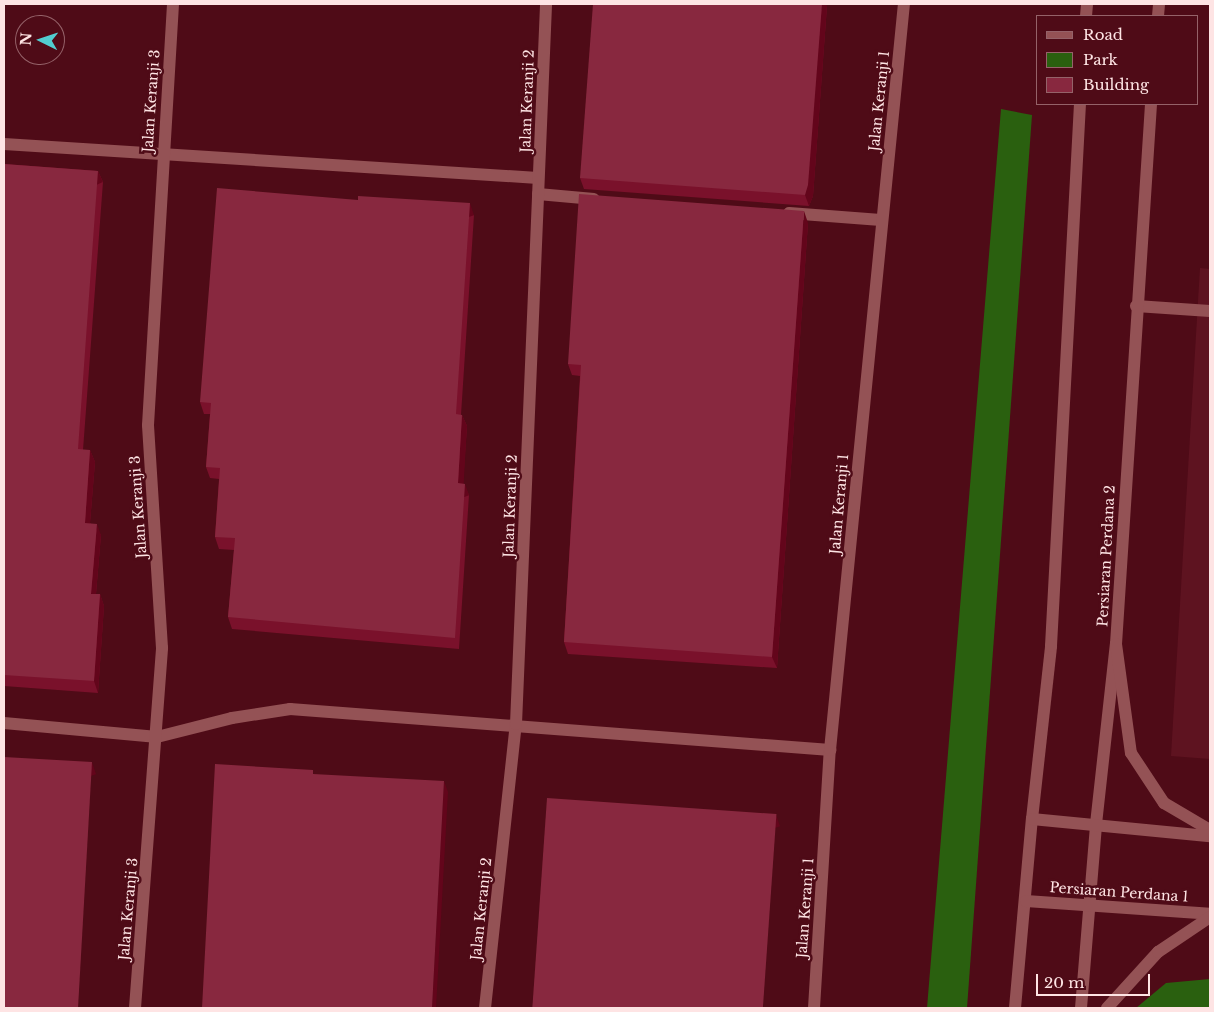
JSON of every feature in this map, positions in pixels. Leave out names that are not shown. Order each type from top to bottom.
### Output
[{"type":"street","name":"Jalan Keranji 3","points":[[135,1008],[157,737],[162,648],[148,425],[173,4]]},
{"type":"street","name":"Jalan Keranji 2","points":[[485,1008],[516,724],[546,4]]},
{"type":"street","name":"Jalan Keranji 1","points":[[814,1008],[830,750],[881,220],[904,4]]},
{"type":"street","points":[[1015,1008],[1032,819],[1051,646],[1080,105]]},
{"type":"street","name":"Persiaran Perdana 2","points":[[1080,1008],[1091,903],[1096,824],[1116,644],[1136,306],[1151,105]]},
{"type":"street","points":[[4,144],[538,178]]},
{"type":"street","points":[[538,194],[606,199]]},
{"type":"street","points":[[773,212],[881,220]]},
{"type":"street","points":[[1136,306],[1210,311]]},
{"type":"street","points":[[1116,644],[1131,753],[1164,802],[1210,830]]},
{"type":"street","points":[[4,723],[157,737],[232,718],[290,709],[516,724],[830,750]]},
{"type":"street","points":[[1032,819],[1210,836]]},
{"type":"street","name":"Persiaran Perdana 1","points":[[1026,901],[1091,903],[1210,915]]},
{"type":"street","points":[[1107,1008],[1158,952],[1210,915]]},
{"type":"shaded area","points":[[1200,268],[1210,269],[1210,759],[1171,756]]},
{"type":"green space","points":[[1001,109],[1032,115],[967,1008],[927,1008]]},
{"type":"green space","points":[[1210,979],[1210,1008],[1136,1008],[1166,983]]},
{"type":"building","points":[[593,4],[822,4],[808,185],[805,195],[580,178]]},
{"type":"building","points":[[4,164],[98,171],[78,449],[90,450],[85,523],[97,524],[91,594],[100,594],[94,681],[4,675]]},
{"type":"building","points":[[217,188],[358,200],[358,196],[470,203],[456,414],[462,415],[458,483],[465,484],[455,638],[228,617],[235,538],[215,537],[220,468],[206,467],[211,403],[200,402]]},
{"type":"building","points":[[579,194],[804,211],[772,657],[564,642],[581,365],[568,364]]},
{"type":"building","points":[[4,757],[92,762],[78,1008],[4,1008]]},
{"type":"building","points":[[215,764],[313,770],[313,774],[444,781],[432,1008],[202,1008]]},
{"type":"building","points":[[547,798],[776,814],[763,1008],[532,1007]]}]
